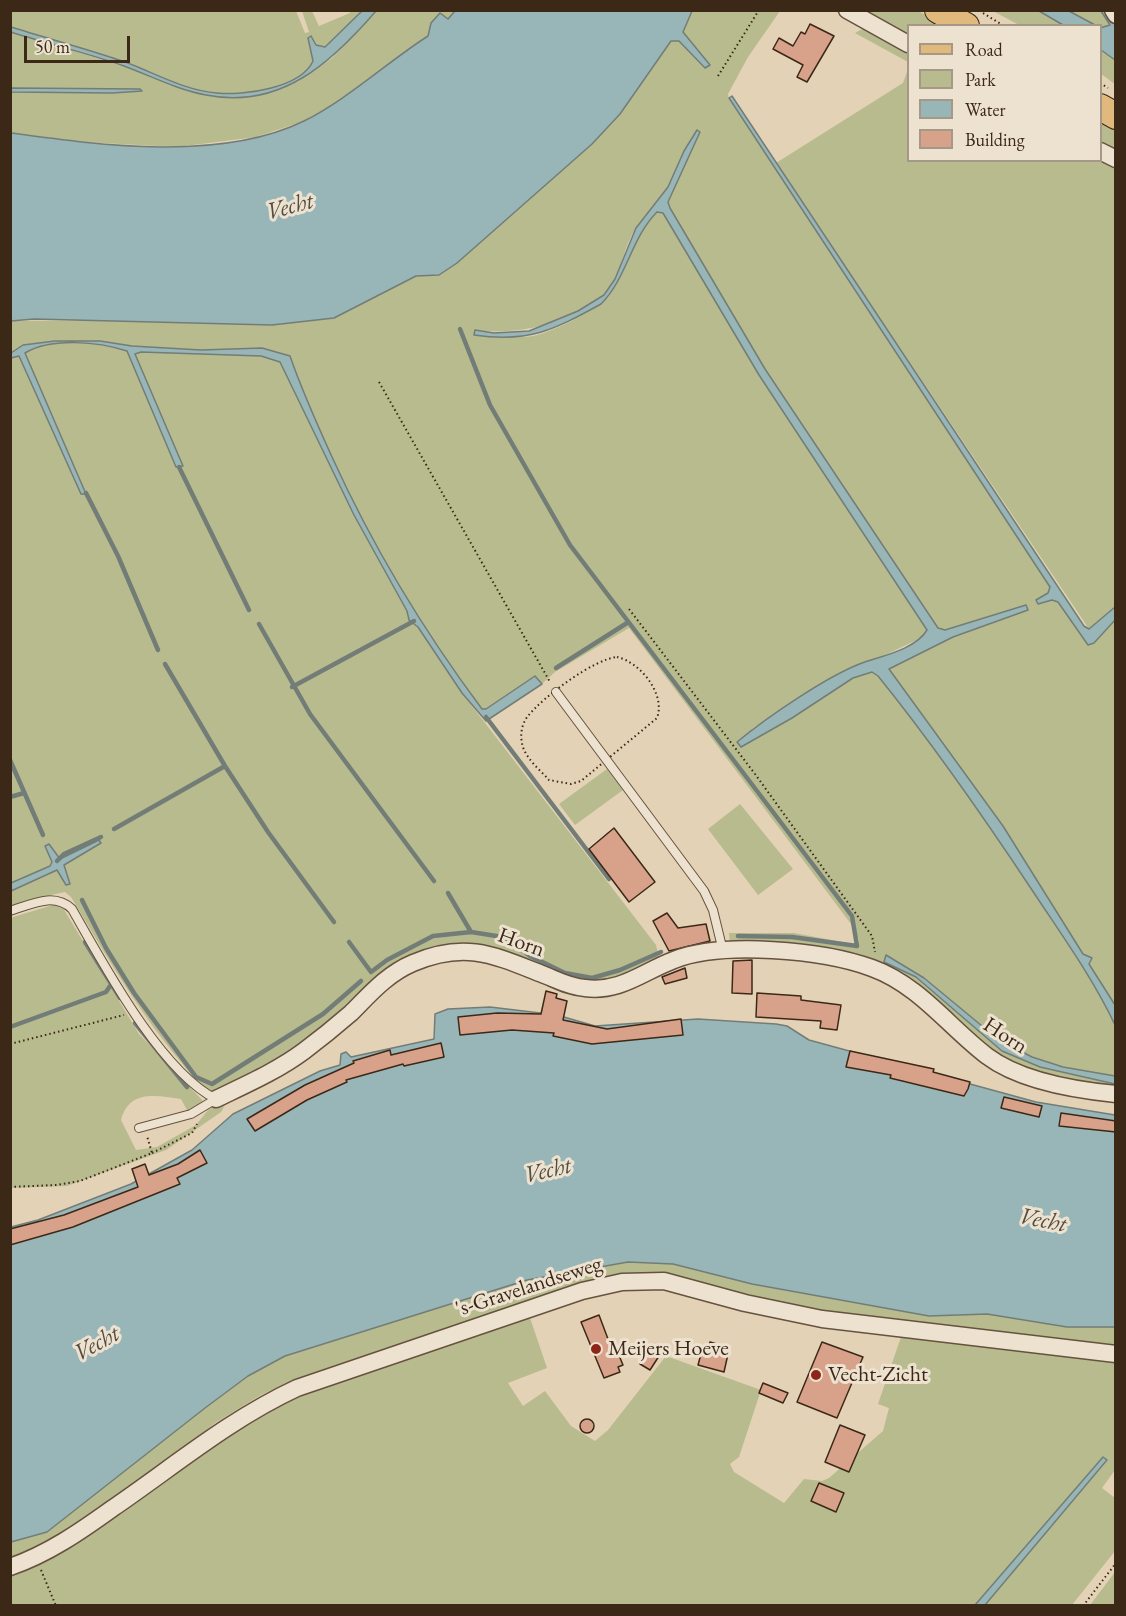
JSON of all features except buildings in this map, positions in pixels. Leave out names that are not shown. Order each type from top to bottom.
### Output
[{"type":"main road","points":[[938,10],[962,24]]},
{"type":"main road","points":[[1102,107],[1116,116]]},
{"type":"street","points":[[847,10],[907,43]]},
{"type":"street","points":[[1113,10],[1116,15]]},
{"type":"street","points":[[1102,152],[1116,159]]},
{"type":"street","name":"Horn","points":[[216,1099],[276,1070],[349,1015],[388,976],[433,956],[461,951],[486,953],[567,984],[608,989],[646,974],[675,959],[723,951],[818,955],[873,968],[912,990],[989,1058],[1029,1076],[1093,1092],[1116,1094]]},
{"type":"street","name":"'s-Gravelandseweg","points":[[10,1567],[35,1557],[90,1525],[226,1428],[272,1400],[297,1388],[572,1295],[622,1282],[664,1281],[745,1303],[822,1319],[1116,1354]]},
{"type":"lane","points":[[556,692],[704,891],[712,910],[723,951]]},
{"type":"lane","points":[[10,911],[53,899],[67,904],[134,1014],[182,1072],[199,1088],[216,1099],[191,1114],[142,1127]]},
{"type":"path","points":[[718,76],[759,10]]},
{"type":"path","points":[[978,10],[1002,24]]},
{"type":"path","points":[[379,382],[556,692]]},
{"type":"path","points":[[629,609],[755,774],[872,936],[876,953],[873,968]]},
{"type":"path","points":[[10,1044],[134,1014]]},
{"type":"path","points":[[10,1187],[56,1185],[80,1180],[153,1153],[192,1133],[201,1116],[213,1108],[216,1099]]},
{"type":"path","points":[[142,1127],[153,1153]]},
{"type":"path","points":[[35,1557],[56,1605]]},
{"type":"path","points":[[1083,1605],[1116,1563]]},
{"type":"green space","points":[[455,10],[448,19],[440,13],[428,36],[331,106],[301,122],[256,137],[177,147],[83,142],[11,133],[10,92],[112,93],[142,90],[11,88],[11,32],[123,66],[190,91],[227,97],[274,92],[299,81],[332,58],[376,11]]},
{"type":"green space","points":[[10,11],[296,11],[305,33],[309,32],[302,11],[312,11],[319,26],[350,13],[349,11],[362,11],[324,47],[316,45],[311,37],[313,61],[297,78],[270,88],[228,94],[194,89],[111,57],[11,27]]},
{"type":"green space","points":[[692,11],[780,11],[748,57],[728,94],[729,99],[1051,587],[1048,593],[1036,600],[1039,604],[1052,600],[1058,602],[1088,645],[1115,620],[1115,1076],[1063,1067],[1032,1057],[999,1040],[924,978],[886,955],[884,962],[916,977],[986,1037],[1040,1067],[1115,1084],[1115,1091],[1047,1078],[996,1056],[896,975],[730,944],[729,933],[794,933],[855,944],[859,940],[851,924],[629,628],[555,672],[542,684],[535,677],[486,709],[482,709],[424,627],[372,540],[326,450],[290,356],[263,357],[280,362],[354,515],[407,611],[409,620],[418,626],[462,693],[656,945],[659,958],[619,978],[591,983],[569,980],[484,948],[462,944],[440,946],[271,1065],[213,1093],[204,1088],[184,1066],[148,1020],[71,897],[65,892],[11,908],[10,891],[57,870],[66,885],[70,884],[64,865],[98,840],[60,859],[49,844],[45,845],[52,862],[49,866],[11,883],[11,321],[334,318],[416,276],[435,276],[592,144],[620,114],[671,41],[679,41],[704,68],[709,65],[683,32]],"holes":[[[693,135],[691,151],[668,202],[670,208],[765,369],[938,628],[944,630],[1028,610],[953,637],[888,668],[853,678],[792,718],[740,747],[753,728],[843,672],[923,637],[927,630],[759,375],[677,233],[663,213],[657,212],[642,231],[610,295],[605,301],[574,320],[533,336],[474,335],[475,330],[509,331],[548,324],[584,310],[599,299],[614,280],[636,228],[670,185]]]},
{"type":"green space","points":[[858,11],[918,11],[943,24],[907,24],[907,37]]},
{"type":"green space","points":[[993,11],[1039,11],[1061,24],[1017,24]]},
{"type":"green space","points":[[1069,11],[1101,11],[1110,25],[1103,29],[1102,24],[1094,24]]},
{"type":"green space","points":[[866,27],[907,49],[907,61],[855,33]]},
{"type":"green space","points":[[1102,51],[1115,60],[1115,84],[1102,75]]},
{"type":"green space","points":[[907,72],[907,162],[1102,162],[1102,157],[1115,165],[1115,607],[1089,629],[776,163],[903,83]]},
{"type":"green space","points":[[1102,118],[1115,127],[1115,154],[1102,145]]},
{"type":"green space","points":[[607,769],[623,790],[575,825],[559,804]]},
{"type":"green space","points":[[740,804],[793,869],[758,895],[708,829]]},
{"type":"green space","points":[[56,904],[63,908],[139,1034],[203,1101],[188,1112],[181,1099],[153,1096],[137,1099],[130,1104],[121,1120],[136,1150],[157,1147],[196,1125],[208,1110],[229,1098],[221,1112],[166,1150],[67,1186],[11,1188],[10,918]]},
{"type":"green space","points":[[628,1262],[673,1264],[752,1284],[929,1316],[987,1314],[1067,1327],[1115,1327],[1115,1347],[814,1311],[669,1274],[540,1297],[295,1379],[261,1395],[215,1423],[152,1475],[65,1533],[11,1562],[11,1542],[47,1532],[248,1376],[285,1356],[527,1280]]},
{"type":"green space","points":[[529,1315],[547,1368],[508,1383],[523,1406],[545,1391],[571,1426],[595,1441],[608,1430],[666,1356],[761,1390],[739,1457],[730,1464],[734,1472],[784,1503],[804,1479],[822,1481],[829,1478],[883,1431],[889,1408],[878,1404],[901,1337],[1115,1360],[1115,1470],[1102,1488],[1115,1498],[1115,1551],[1072,1605],[985,1605],[1107,1461],[1103,1457],[975,1605],[11,1606],[11,1574],[211,1445],[290,1398]]},
{"type":"green space","points":[[1115,1572],[1115,1605],[1090,1605]]},
{"type":"water","points":[[362,11],[376,11],[341,48],[303,78],[258,95],[233,98],[185,90],[110,61],[11,32],[11,27],[125,62],[194,89],[228,94],[270,88],[297,78],[313,61],[308,38],[311,36],[316,45],[325,47]]},
{"type":"water","name":"Vecht","points":[[455,11],[692,11],[683,32],[710,65],[705,68],[679,41],[671,41],[620,114],[592,144],[457,263],[439,275],[416,276],[334,318],[272,325],[34,319],[11,321],[11,133],[82,142],[159,147],[235,142],[271,134],[304,121],[351,92],[428,36],[431,23],[440,13],[448,19]]},
{"type":"water","points":[[1039,11],[1069,11],[1093,24],[1061,24]]},
{"type":"water","points":[[1101,11],[1107,11],[1115,23],[1115,60],[1102,51],[1102,27],[1110,25]]},
{"type":"water","points":[[10,88],[140,89],[142,91],[11,92]]},
{"type":"water","points":[[732,96],[1084,626],[1089,629],[1115,607],[1115,620],[1094,643],[1088,645],[1058,602],[1052,600],[1038,604],[1036,600],[1048,593],[1050,587],[729,98]]},
{"type":"water","points":[[697,130],[700,132],[668,202],[670,208],[765,369],[938,628],[945,630],[1026,605],[1028,610],[953,637],[889,669],[1003,826],[1083,954],[1092,958],[1089,964],[1115,1005],[1115,1025],[1076,956],[995,835],[938,754],[878,676],[872,672],[853,678],[792,718],[741,747],[737,742],[815,687],[848,669],[907,647],[922,637],[927,630],[759,375],[663,213],[657,212],[648,222],[617,282],[601,304],[555,327],[526,336],[474,335],[475,330],[494,333],[529,331],[578,311],[604,295],[615,279],[636,228],[668,187],[684,151]]},
{"type":"water","points":[[55,341],[100,341],[132,346],[201,350],[262,348],[290,356],[332,457],[364,523],[419,618],[482,709],[486,709],[535,676],[542,684],[486,721],[462,693],[418,627],[409,620],[407,611],[354,515],[280,362],[261,356],[141,352],[135,354],[183,466],[176,467],[127,351],[90,343],[62,343],[36,348],[25,353],[86,494],[81,494],[19,356],[11,358],[11,353],[23,345]]},
{"type":"water","points":[[99,840],[101,843],[64,865],[70,884],[66,885],[57,870],[11,891],[11,883],[50,866],[52,862],[45,846],[49,844],[60,859]]},
{"type":"water","points":[[886,955],[924,978],[999,1040],[1032,1057],[1063,1067],[1115,1076],[1115,1084],[1040,1067],[1002,1051],[916,977],[884,962]]},
{"type":"water","name":"Vecht","points":[[490,1007],[557,1015],[595,1026],[698,1019],[776,1024],[787,1026],[809,1040],[1036,1102],[1115,1115],[1115,1327],[1067,1327],[987,1314],[929,1316],[752,1284],[673,1264],[628,1262],[527,1280],[285,1356],[248,1376],[47,1532],[11,1542],[11,1227],[38,1220],[131,1184],[192,1150],[233,1114],[320,1071],[340,1065],[341,1054],[346,1052],[351,1057],[434,1039],[435,1014],[448,1009]]},
{"type":"water","points":[[1103,1457],[1107,1460],[985,1605],[975,1605]]},
{"type":"waterway","points":[[460,329],[490,405],[570,545],[852,916],[857,946],[792,937],[738,936]]},
{"type":"waterway","points":[[179,467],[249,610]]},
{"type":"waterway","points":[[86,493],[118,556],[158,650]]},
{"type":"waterway","points":[[292,687],[414,621]]},
{"type":"waterway","points":[[556,668],[627,623]]},
{"type":"waterway","points":[[259,624],[310,714],[434,881]]},
{"type":"waterway","points":[[165,664],[225,766],[268,832],[334,922]]},
{"type":"waterway","points":[[486,717],[609,879]]},
{"type":"waterway","points":[[10,760],[43,835]]},
{"type":"waterway","points":[[114,829],[225,766]]},
{"type":"waterway","points":[[10,797],[24,793]]},
{"type":"waterway","points":[[57,861],[64,854],[101,837]]},
{"type":"waterway","points":[[448,893],[471,932]]},
{"type":"waterway","points":[[82,900],[106,948],[134,993],[196,1077],[212,1084],[323,1014],[361,981]]},
{"type":"waterway","points":[[349,942],[371,972],[387,960],[433,936],[471,932],[503,937],[530,956],[565,973],[592,978],[620,970],[661,952]]},
{"type":"waterway","points":[[85,942],[120,998]]},
{"type":"waterway","points":[[10,1027],[106,992],[110,986]]},
{"type":"waterway","points":[[135,1023],[187,1087]]},
{"type":"place","name":"Meijers Hoeve","points":[[596,1349]]},
{"type":"place","name":"Vecht-Zicht","points":[[816,1375]]}]
